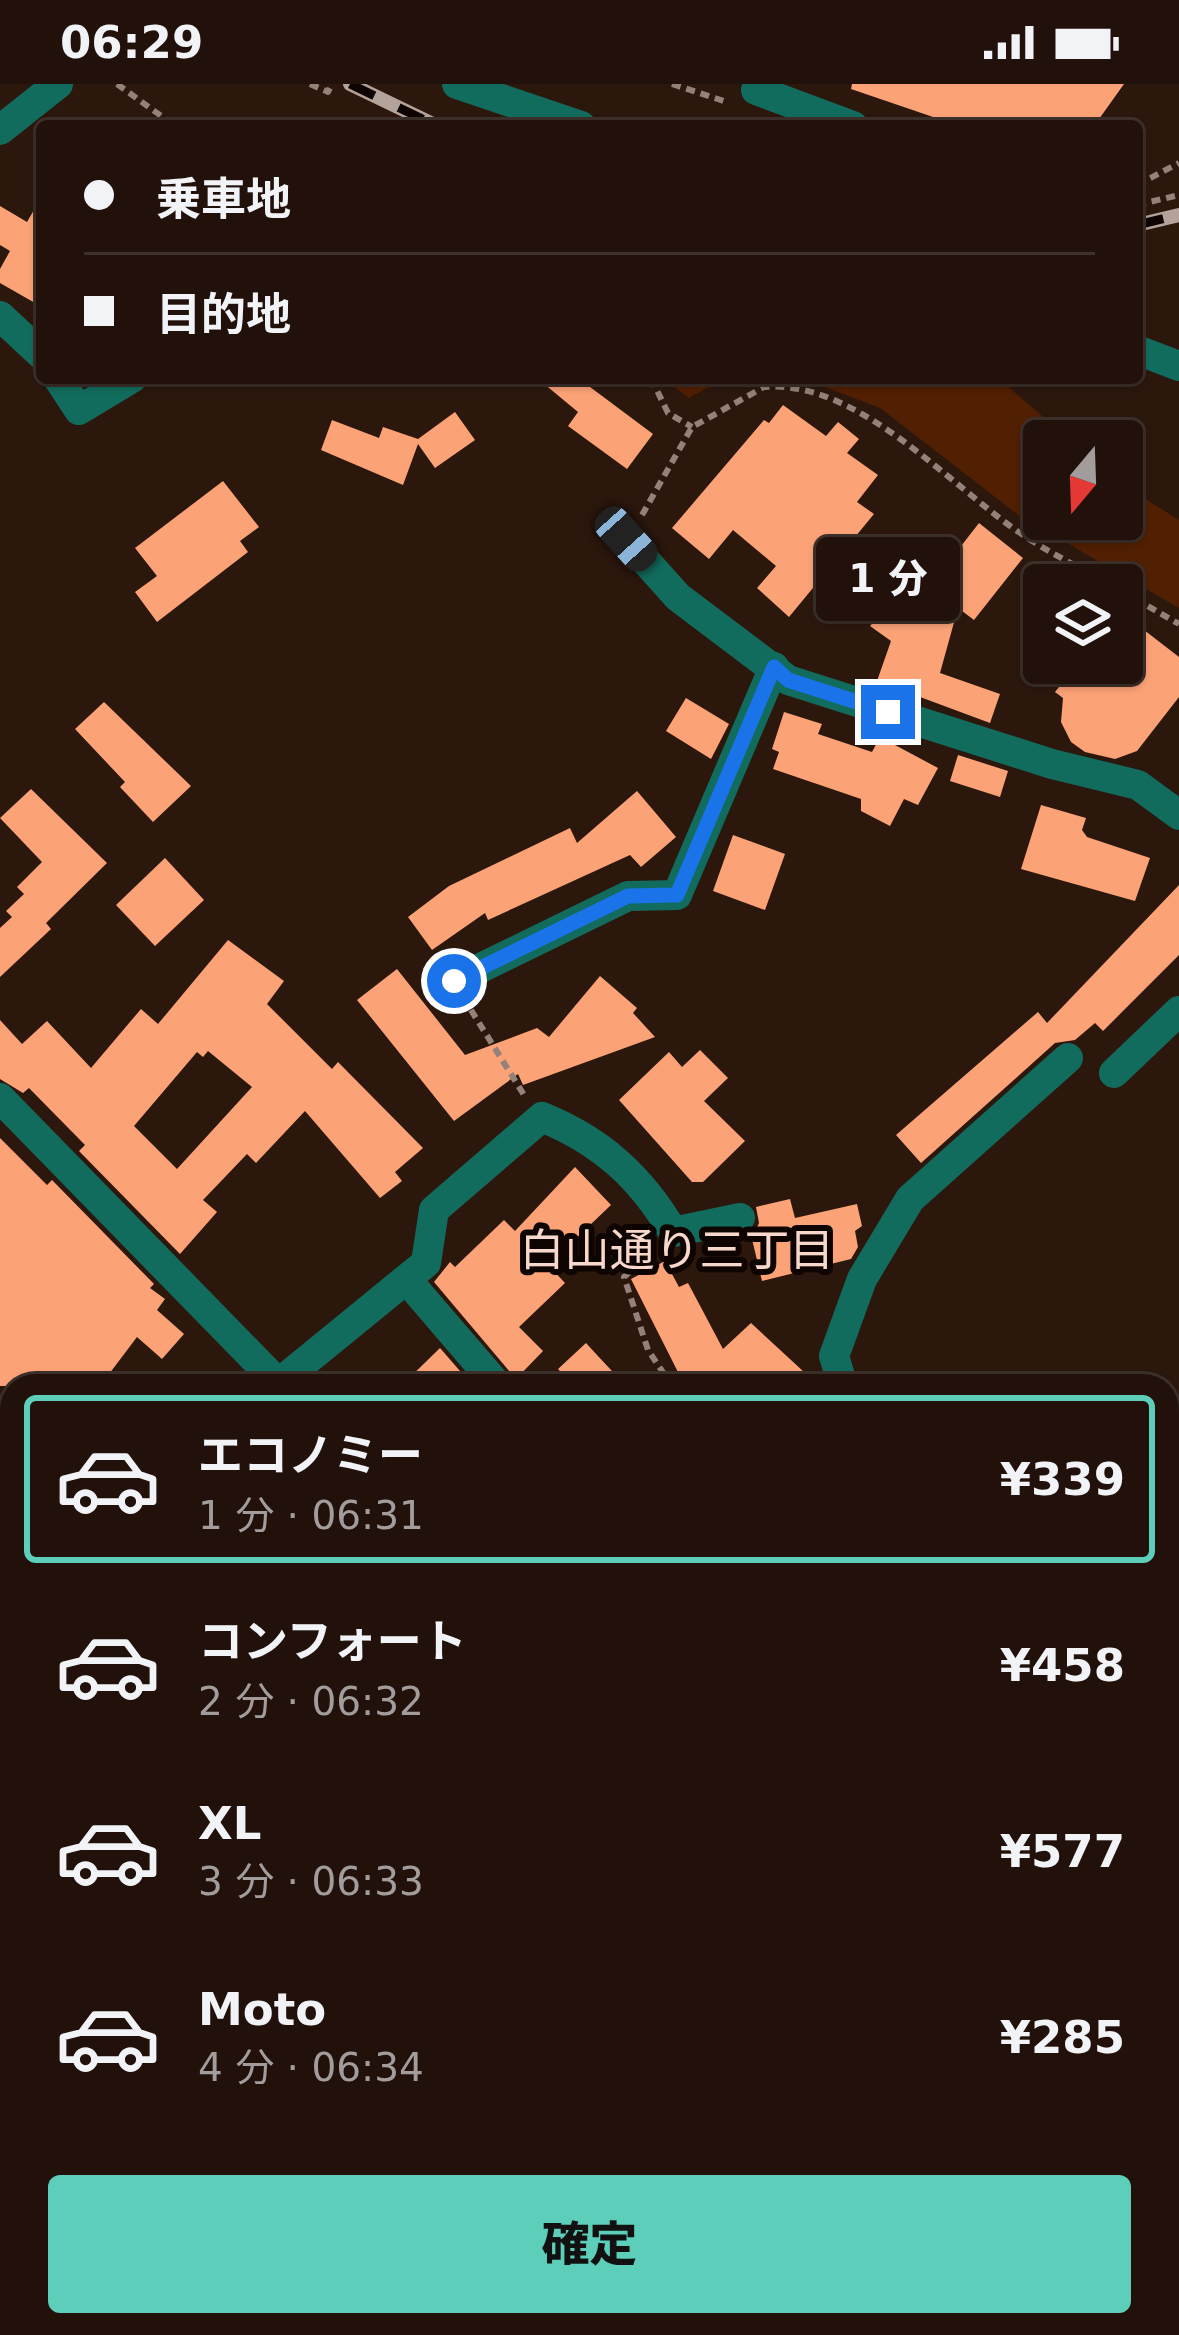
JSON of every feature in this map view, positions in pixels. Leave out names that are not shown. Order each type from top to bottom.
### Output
[{"type":"street","points":[[0,130],[58,84]]},
{"type":"street","points":[[457,84],[563,120]]},
{"type":"street","points":[[757,87],[838,120]]},
{"type":"street","points":[[0,316],[36,349]]},
{"type":"street","points":[[1143,352],[1179,366]]},
{"type":"street","points":[[62,384],[79,410],[122,384]]},
{"type":"street","points":[[626,539],[678,597],[734,644],[788,680],[1138,785],[1179,815]]},
{"type":"street","points":[[454,981],[628,896],[677,895],[774,667]]},
{"type":"street","points":[[1114,1073],[1179,1010]]},
{"type":"street","points":[[840,1374],[834,1357],[862,1280],[910,1199],[1068,1058]]},
{"type":"street","points":[[0,1098],[269,1374]]},
{"type":"street","points":[[293,1374],[426,1263],[434,1210],[542,1117],[578,1132],[633,1173],[673,1232],[740,1218]]},
{"type":"street","points":[[407,1280],[488,1374]]},
{"type":"path","points":[[117,84],[167,120]]},
{"type":"path","points":[[310,84],[328,92],[332,84]]},
{"type":"path","points":[[672,84],[718,103],[757,87]]},
{"type":"path","points":[[1143,182],[1179,163]]},
{"type":"path","points":[[1143,204],[1179,195]]},
{"type":"path","points":[[654,384],[668,413],[692,427]]},
{"type":"path","points":[[626,539],[692,427],[764,387],[841,403],[883,427],[1024,536],[1074,564]]},
{"type":"path","points":[[1143,603],[1179,624]]},
{"type":"path","points":[[454,981],[505,1071],[542,1117]]},
{"type":"path","points":[[664,1374],[648,1350],[624,1277],[673,1232]]},
{"type":"shaded area","points":[[676,384],[714,384],[689,398]]},
{"type":"shaded area","points":[[817,384],[1005,384],[1047,420],[1023,420],[1023,517],[880,408]]},
{"type":"shaded area","points":[[1143,497],[1179,520],[1179,608],[1143,587],[1143,564],[1103,564],[1062,540],[1143,540]]},
{"type":"building","points":[[852,84],[1124,84],[1098,120],[935,120],[851,89]]},
{"type":"building","points":[[0,206],[27,222],[36,206],[36,304],[0,283],[0,269],[10,251],[0,245]]},
{"type":"building","points":[[544,384],[586,384],[653,434],[627,469],[568,426],[578,412]]},
{"type":"building","points":[[783,405],[826,436],[838,422],[859,439],[847,453],[878,475],[857,502],[874,514],[789,617],[757,588],[776,566],[733,530],[709,559],[672,528],[764,420],[769,423]]},
{"type":"building","points":[[455,412],[475,440],[435,468],[418,444],[403,485],[321,450],[332,420],[379,438],[383,427],[418,439]]},
{"type":"building","points":[[223,481],[259,527],[240,541],[248,552],[157,622],[135,592],[157,576],[135,548]]},
{"type":"building","points":[[979,523],[1023,558],[974,620],[958,608],[940,673],[1000,694],[990,723],[877,681],[891,641],[870,626],[881,614],[875,609],[907,567],[930,586]]},
{"type":"building","points":[[1143,629],[1179,657],[1179,697],[1137,751],[1115,759],[1085,752],[1071,742],[1061,722],[1063,698],[1055,692],[1061,684],[1143,684]]},
{"type":"building","points":[[686,698],[729,724],[711,759],[666,731]]},
{"type":"building","points":[[104,702],[191,786],[153,822],[120,787],[125,782],[75,729]]},
{"type":"building","points":[[784,712],[822,724],[818,734],[872,752],[880,737],[938,768],[918,805],[904,799],[890,826],[861,811],[861,799],[773,769],[779,752],[772,749]]},
{"type":"building","points":[[958,755],[1008,771],[1000,797],[950,781]]},
{"type":"building","points":[[31,789],[107,863],[46,923],[51,929],[0,977],[0,928],[12,917],[6,911],[24,894],[17,887],[42,862],[0,818]]},
{"type":"building","points":[[637,791],[676,837],[641,867],[630,855],[488,920],[485,913],[432,950],[408,917],[449,886],[570,828],[577,843]]},
{"type":"building","points":[[1041,805],[1086,818],[1082,830],[1087,837],[1150,858],[1135,901],[1021,869]]},
{"type":"building","points":[[733,835],[785,854],[765,910],[713,891]]},
{"type":"building","points":[[165,858],[204,900],[155,946],[116,905]]},
{"type":"building","points":[[1179,885],[1179,955],[1103,1031],[1095,1023],[1075,1040],[1055,1043],[921,1163],[896,1135],[1038,1012],[1047,1023]]},
{"type":"building","points":[[228,940],[284,981],[267,1004],[332,1069],[338,1062],[423,1148],[395,1172],[402,1181],[380,1198],[305,1111],[256,1163],[247,1154],[203,1200],[217,1212],[180,1254],[79,1151],[85,1145],[29,1088],[23,1093],[0,1079],[0,1020],[22,1044],[47,1021],[91,1068],[141,1009],[158,1024]],"holes":[[[208,1051],[252,1087],[177,1169],[134,1126],[197,1052],[203,1057]]]},
{"type":"building","points":[[397,969],[465,1055],[537,1028],[549,1037],[600,976],[637,1008],[633,1013],[655,1037],[523,1085],[518,1074],[454,1121],[357,1000]]},
{"type":"building","points":[[700,1050],[728,1078],[704,1101],[745,1141],[703,1182],[692,1182],[619,1100],[669,1052],[682,1067]]},
{"type":"building","points":[[0,1138],[47,1185],[52,1180],[154,1284],[150,1288],[165,1299],[157,1310],[184,1334],[162,1359],[137,1337],[109,1374],[0,1374]]},
{"type":"building","points":[[575,1167],[611,1205],[548,1265],[565,1283],[519,1327],[543,1351],[521,1374],[512,1374],[434,1282],[450,1262],[455,1267],[504,1220],[515,1231]]},
{"type":"building","points":[[790,1199],[795,1218],[857,1204],[862,1226],[855,1231],[858,1247],[851,1259],[762,1281],[752,1239],[759,1223],[756,1207]]},
{"type":"building","points":[[665,1261],[679,1287],[688,1283],[723,1349],[751,1323],[806,1374],[679,1374],[631,1279]]},
{"type":"building","points":[[586,1343],[615,1374],[563,1374],[558,1369]]},
{"type":"building","points":[[440,1348],[460,1371],[457,1374],[413,1374]]},
{"type":"railway","points":[[350,84],[425,120]]},
{"type":"railway","points":[[1143,224],[1179,215]]},
{"type":"district","name":"白山通り三丁目","points":[[677,1250]]},
{"type":"route","points":[[454,981],[628,896],[677,895],[774,667],[788,680],[888,712]]}]
